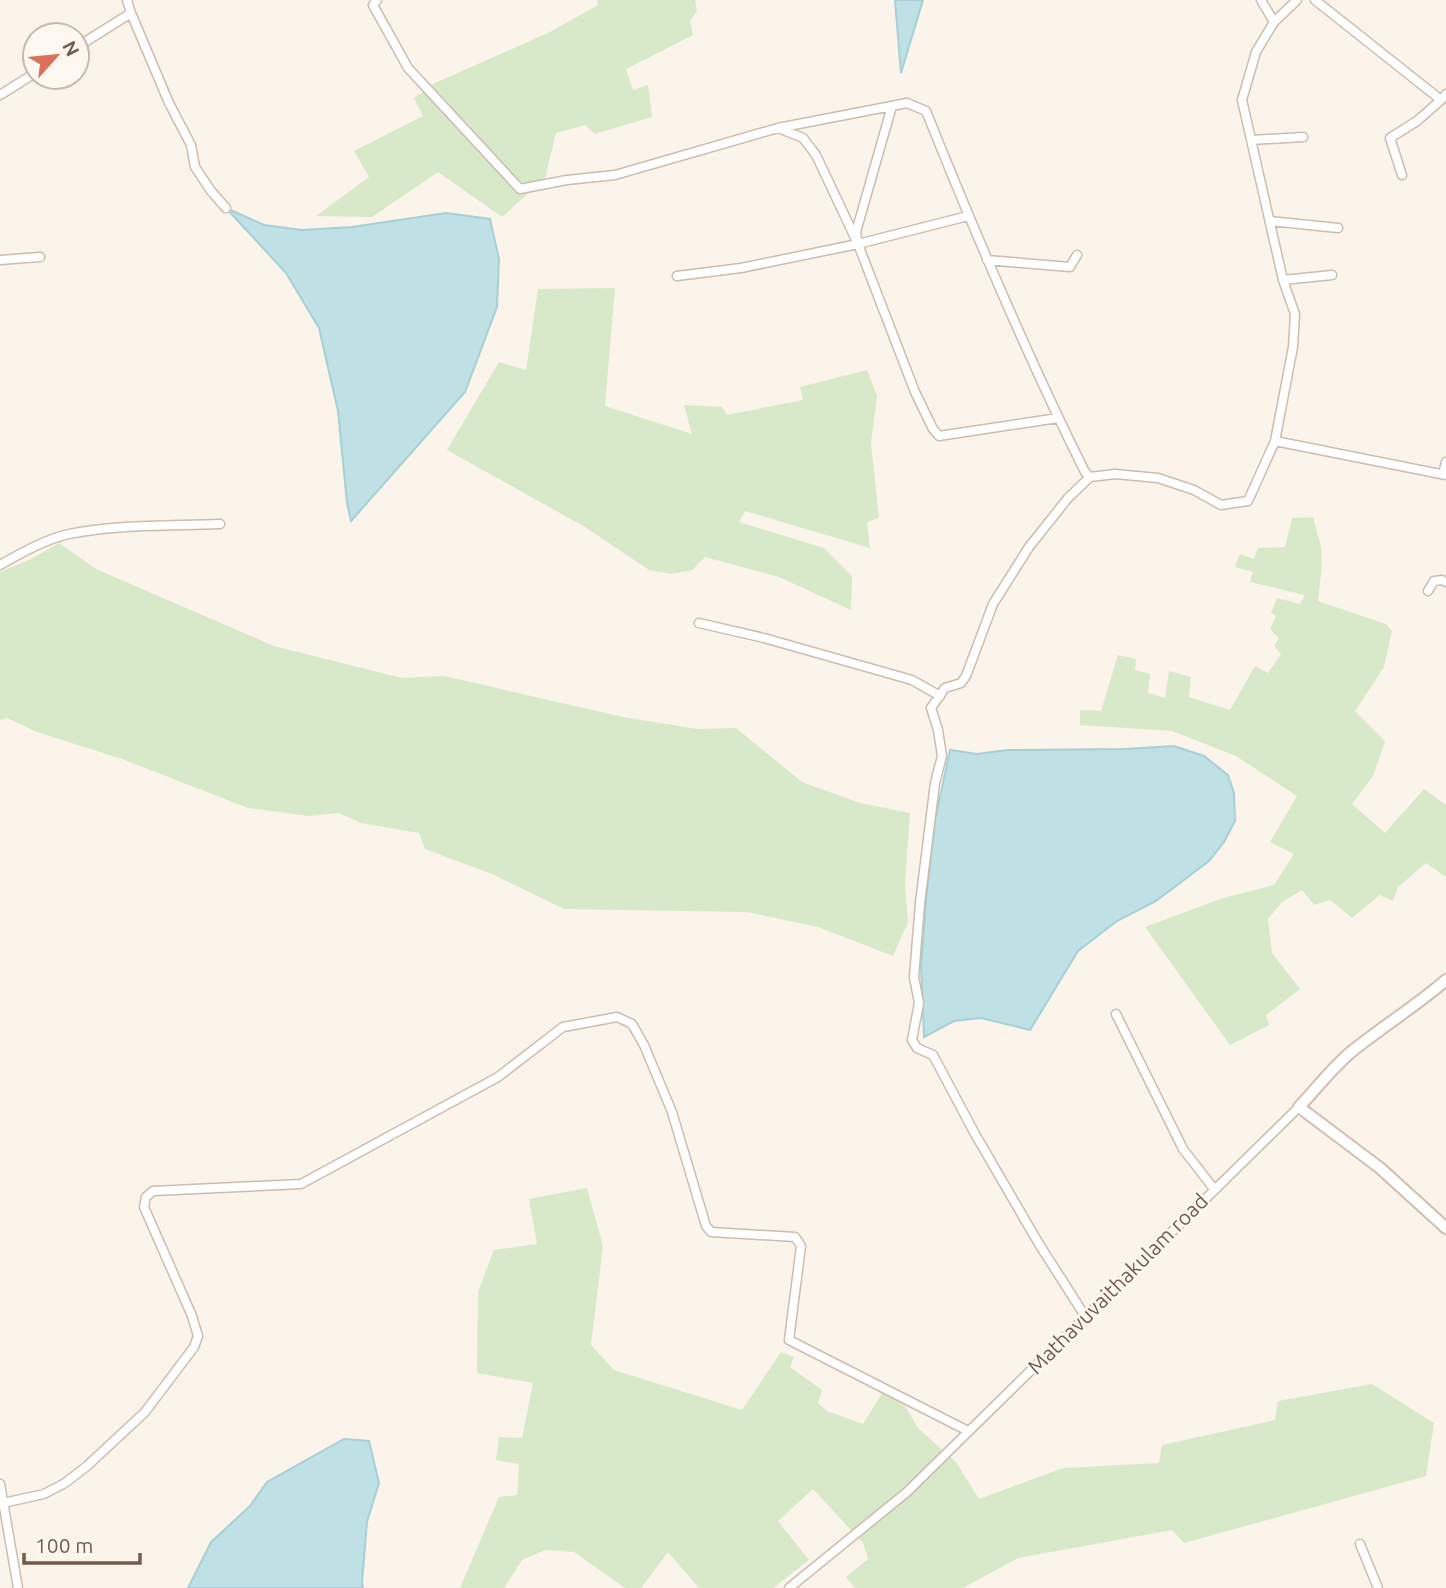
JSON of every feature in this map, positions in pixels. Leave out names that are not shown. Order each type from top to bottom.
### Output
[{"type":"street","points":[[127,0],[169,103],[191,145],[195,167],[226,208]]},
{"type":"street","points":[[377,0],[373,5],[408,68],[520,189],[615,175],[778,128],[907,103],[926,111],[987,260],[1058,418],[1090,477]]},
{"type":"street","points":[[1261,0],[1273,22]]},
{"type":"street","points":[[1085,1317],[981,1145],[933,1055],[917,1048],[912,1040],[919,1003],[914,977],[920,903],[935,783],[942,757],[931,708],[945,688],[961,683],[966,676],[993,604],[1029,547],[1068,498],[1090,477],[1115,474],[1158,478],[1194,490],[1221,505],[1248,501],[1275,441],[1293,347],[1295,314],[1283,280],[1242,100],[1256,52],[1273,22],[1297,0]]},
{"type":"street","points":[[1315,0],[1443,97],[1417,121],[1390,138],[1402,176]]},
{"type":"street","points":[[91,38],[131,13]]},
{"type":"street","points":[[0,95],[21,82]]},
{"type":"street","points":[[858,244],[856,232],[892,106]]},
{"type":"street","points":[[778,128],[803,138],[816,155],[858,244],[915,392],[939,436],[1058,418]]},
{"type":"street","points":[[1251,140],[1303,137]]},
{"type":"street","points":[[677,276],[741,268],[858,244],[968,216]]},
{"type":"street","points":[[1270,221],[1338,228]]},
{"type":"street","points":[[987,260],[1070,267],[1077,255]]},
{"type":"street","points":[[0,260],[40,257]]},
{"type":"street","points":[[1283,280],[1332,275]]},
{"type":"street","points":[[1275,441],[1445,475],[1446,462]]},
{"type":"street","points":[[0,565],[22,552],[66,535],[109,528],[220,524]]},
{"type":"street","points":[[1428,591],[1434,581],[1446,582]]},
{"type":"street","points":[[699,623],[764,638],[912,680],[940,696]]},
{"type":"street","name":"Mathavuvaithakulam road","points":[[789,1588],[907,1492],[1299,1107],[1348,1055],[1446,980]]},
{"type":"street","points":[[1116,1014],[1183,1149],[1214,1189]]},
{"type":"street","points":[[4,1503],[44,1494],[65,1483],[87,1466],[145,1412],[194,1347],[198,1336],[192,1316],[144,1207],[146,1198],[153,1191],[301,1184],[498,1077],[563,1027],[617,1017],[632,1024],[644,1045],[672,1112],[706,1226],[711,1232],[795,1237],[801,1245],[789,1340],[968,1431]]},
{"type":"street","points":[[1299,1107],[1380,1168],[1446,1228]]},
{"type":"street","points":[[0,1484],[18,1588]]},
{"type":"street","points":[[1360,1544],[1378,1588]]},
{"type":"green space","points":[[597,0],[695,0],[697,11],[690,21],[693,35],[626,69],[633,90],[648,85],[652,117],[595,134],[585,125],[556,133],[545,178],[502,217],[438,172],[372,217],[316,216],[369,177],[354,151],[423,116],[414,98],[435,83],[550,32],[598,5]]},
{"type":"green space","points":[[615,288],[605,406],[692,434],[684,405],[722,407],[727,415],[803,400],[800,387],[867,370],[877,396],[871,443],[879,518],[867,522],[870,548],[745,511],[739,522],[824,548],[852,576],[851,610],[779,577],[705,557],[692,570],[671,574],[649,570],[585,527],[447,450],[499,362],[526,370],[538,289]]},
{"type":"green space","points":[[1313,517],[1321,547],[1318,601],[1386,624],[1392,631],[1384,667],[1355,711],[1385,741],[1373,776],[1352,804],[1385,833],[1424,789],[1446,805],[1446,877],[1426,863],[1398,887],[1393,901],[1380,895],[1352,918],[1330,900],[1314,905],[1302,890],[1282,902],[1268,919],[1272,953],[1300,989],[1266,1015],[1269,1025],[1230,1045],[1145,927],[1223,898],[1274,885],[1294,854],[1270,842],[1297,796],[1236,756],[1172,731],[1080,725],[1080,710],[1101,711],[1118,655],[1136,659],[1135,670],[1150,674],[1148,693],[1165,698],[1169,671],[1191,677],[1189,697],[1230,710],[1255,666],[1268,673],[1281,654],[1274,646],[1279,638],[1270,629],[1276,616],[1271,613],[1277,598],[1300,604],[1305,595],[1250,582],[1253,572],[1235,567],[1240,554],[1254,559],[1258,548],[1285,547],[1292,518]]},
{"type":"green space","points":[[59,543],[96,569],[274,646],[402,678],[444,676],[623,717],[697,729],[736,728],[802,782],[860,803],[910,813],[905,885],[908,922],[893,956],[818,927],[747,912],[564,909],[492,874],[425,849],[419,833],[361,823],[339,813],[309,816],[248,808],[122,759],[37,732],[7,718],[0,720],[0,572]]},
{"type":"green space","points":[[587,1188],[603,1246],[591,1345],[614,1370],[742,1410],[781,1352],[794,1357],[790,1367],[822,1390],[818,1403],[827,1411],[863,1424],[883,1392],[905,1406],[918,1428],[956,1462],[979,1499],[1063,1468],[1159,1463],[1162,1445],[1275,1420],[1278,1401],[1372,1384],[1434,1423],[1426,1476],[1184,1543],[1172,1530],[1018,1558],[963,1588],[855,1588],[846,1577],[868,1559],[863,1543],[813,1489],[778,1521],[809,1560],[773,1588],[699,1588],[668,1552],[641,1588],[625,1588],[574,1552],[545,1550],[522,1560],[504,1588],[460,1588],[499,1497],[517,1495],[519,1464],[496,1460],[499,1437],[522,1438],[533,1383],[477,1373],[478,1292],[494,1250],[537,1244],[529,1199]]},
{"type":"water","points":[[895,0],[923,0],[901,73]]},
{"type":"water","points":[[226,208],[264,225],[302,230],[352,227],[446,213],[490,219],[499,259],[497,307],[465,392],[351,521],[338,411],[319,328],[286,273]]},
{"type":"water","points":[[1174,746],[1204,756],[1228,775],[1234,793],[1235,821],[1224,842],[1209,861],[1156,901],[1117,921],[1078,951],[1030,1030],[981,1018],[954,1021],[924,1037],[921,966],[926,900],[935,821],[950,750],[977,754],[1008,750]]},
{"type":"water","points":[[344,1439],[369,1441],[379,1483],[367,1522],[363,1588],[188,1588],[211,1542],[250,1506],[267,1482]]}]
